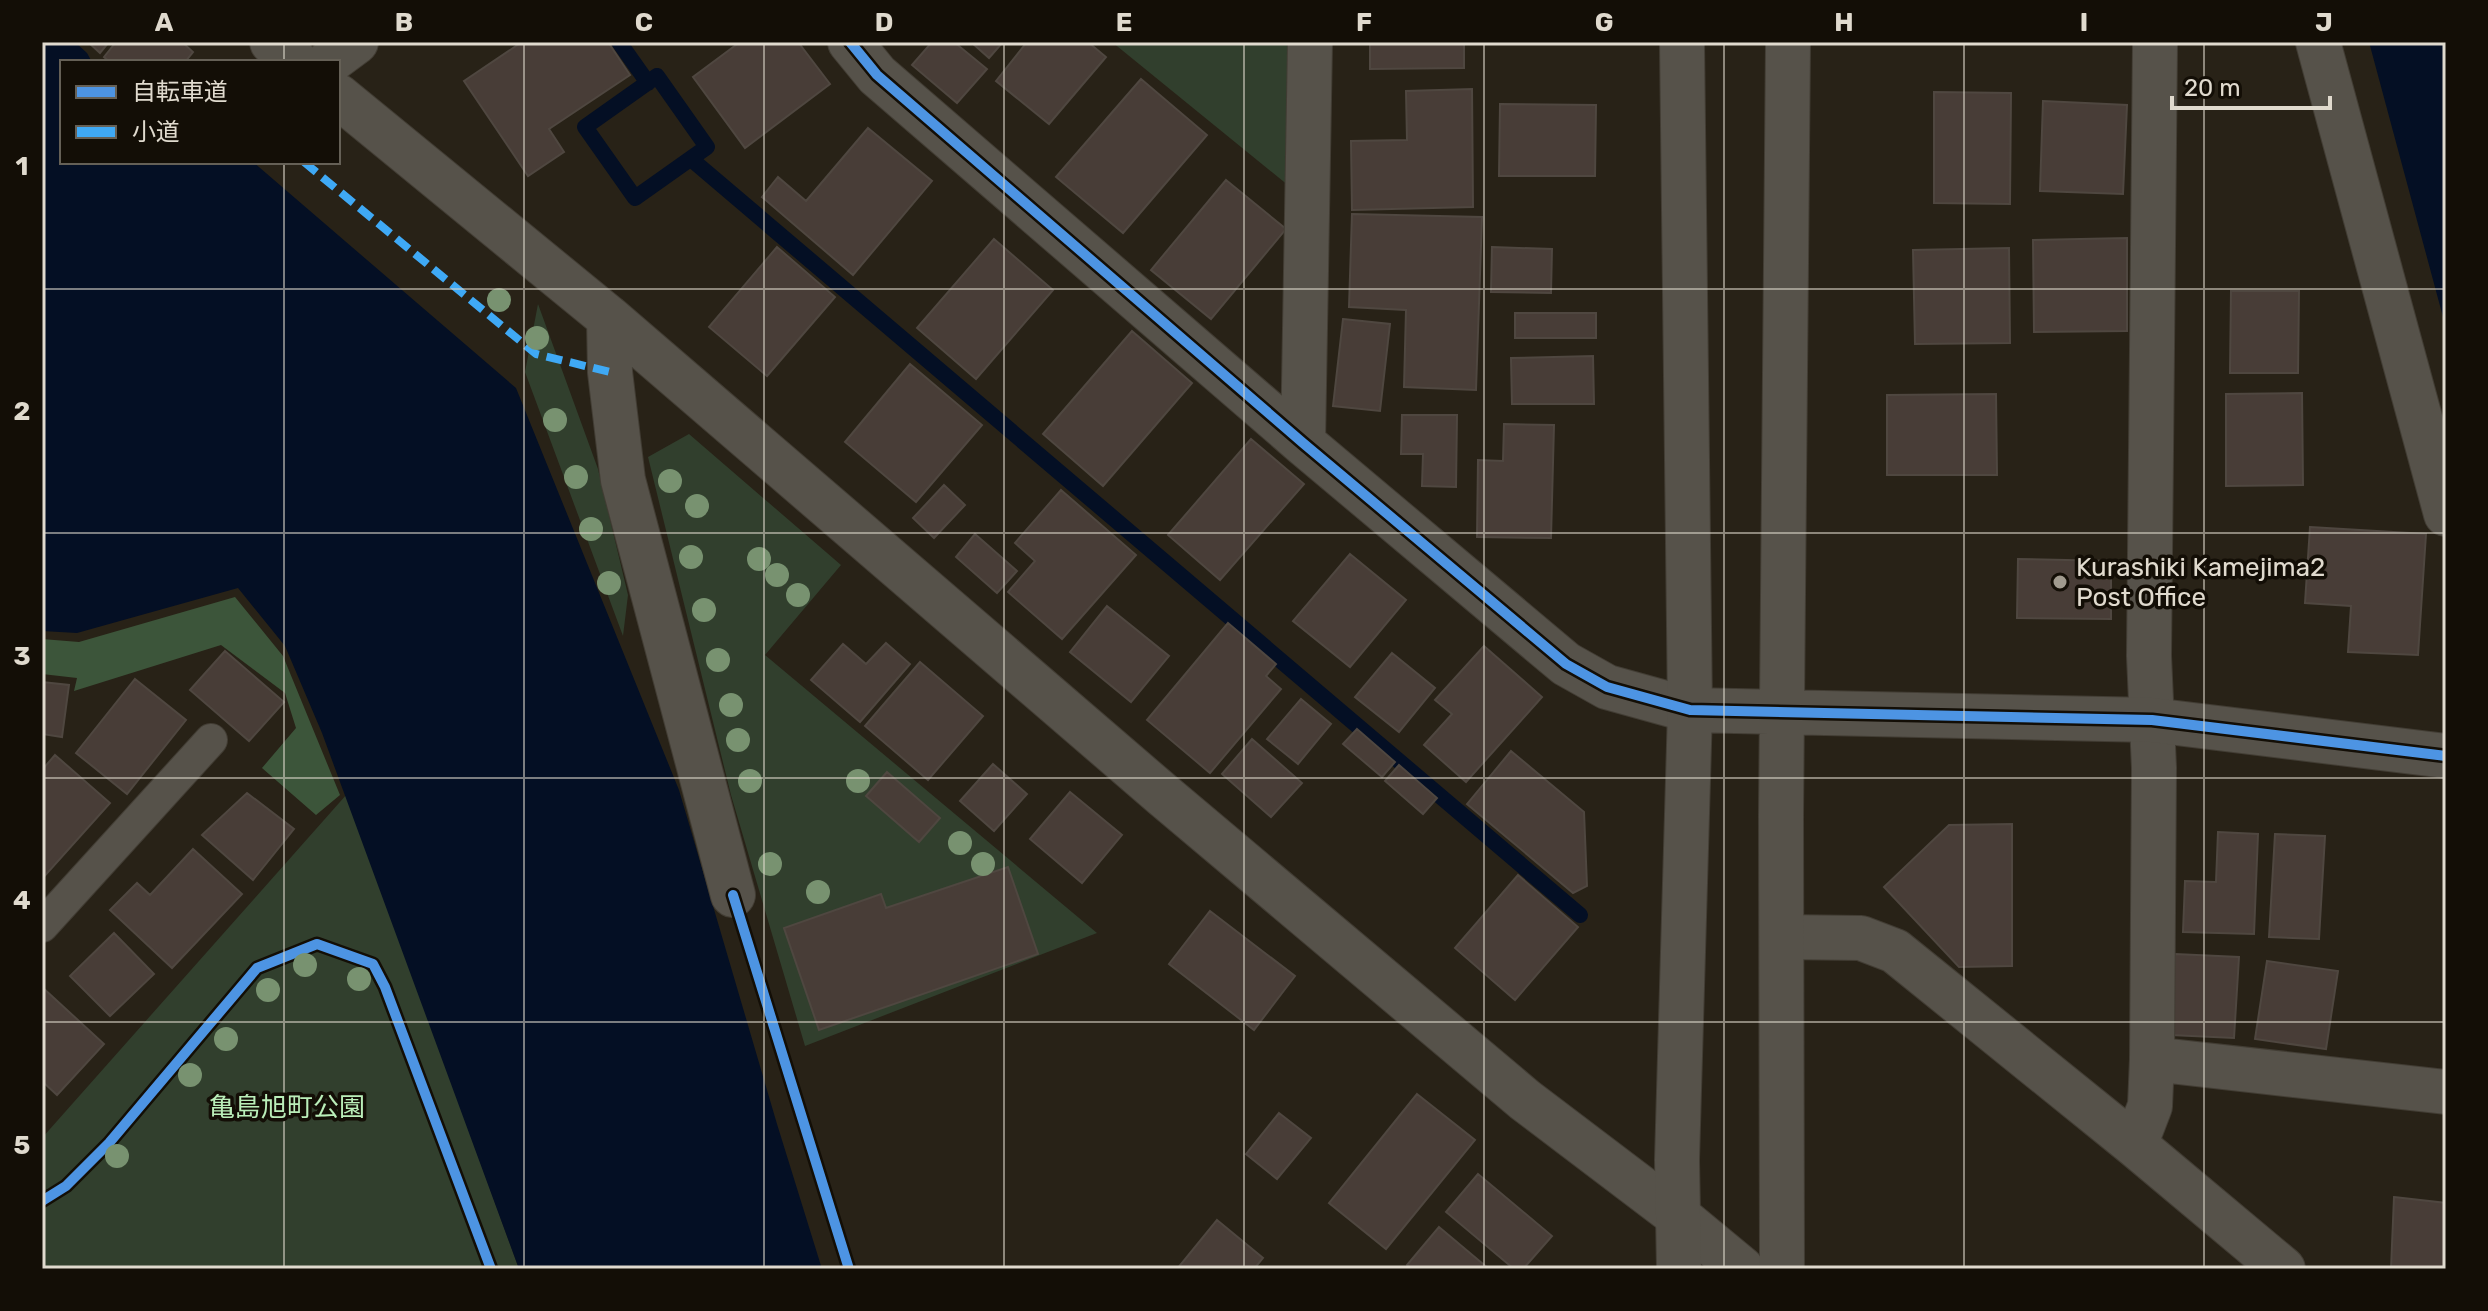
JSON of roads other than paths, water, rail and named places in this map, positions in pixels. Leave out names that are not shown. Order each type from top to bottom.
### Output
[{"type":"street","points":[[272,42],[294,60]]},
{"type":"street","points":[[332,60],[356,42]]},
{"type":"street","points":[[850,42],[877,75],[1303,443],[1566,664],[1607,687],[1690,710],[2152,720],[2446,756]]},
{"type":"street","points":[[1303,443],[1310,42]]},
{"type":"street","points":[[1679,1269],[1690,710],[1682,42]]},
{"type":"street","points":[[1782,1269],[1788,42]]},
{"type":"street","points":[[2135,1145],[2150,1106],[2152,1059],[2154,768],[2149,656],[2155,42]]},
{"type":"street","points":[[2318,42],[2446,514]]},
{"type":"street","points":[[340,98],[609,318],[1151,785],[1477,1059],[1742,1269]]},
{"type":"street","points":[[609,318],[610,372],[623,480],[733,895]]},
{"type":"street","points":[[1782,937],[1861,938],[1895,951],[2283,1269]]},
{"type":"street","points":[[2152,1059],[2446,1092]]},
{"type":"lane","points":[[42,926],[211,740]]},
{"type":"water","points":[[42,42],[75,42],[91,60],[60,60],[60,164],[255,164],[516,388],[679,790],[822,1269],[519,1269],[322,733],[285,646],[238,588],[77,633],[42,631]]},
{"type":"water","points":[[2369,42],[2446,42],[2446,328],[2443,317]]},
{"type":"waterway","points":[[619,42],[648,83]]},
{"type":"waterway","points":[[657,76],[707,147],[635,198],[585,127],[657,76]]},
{"type":"waterway","points":[[691,159],[1580,915]]},
{"type":"place","name":"Kurashiki Kamejima2 Post Office","points":[[2060,582]]},
{"type":"park label","name":"亀島旭町公園","points":[[287,1107]]}]
